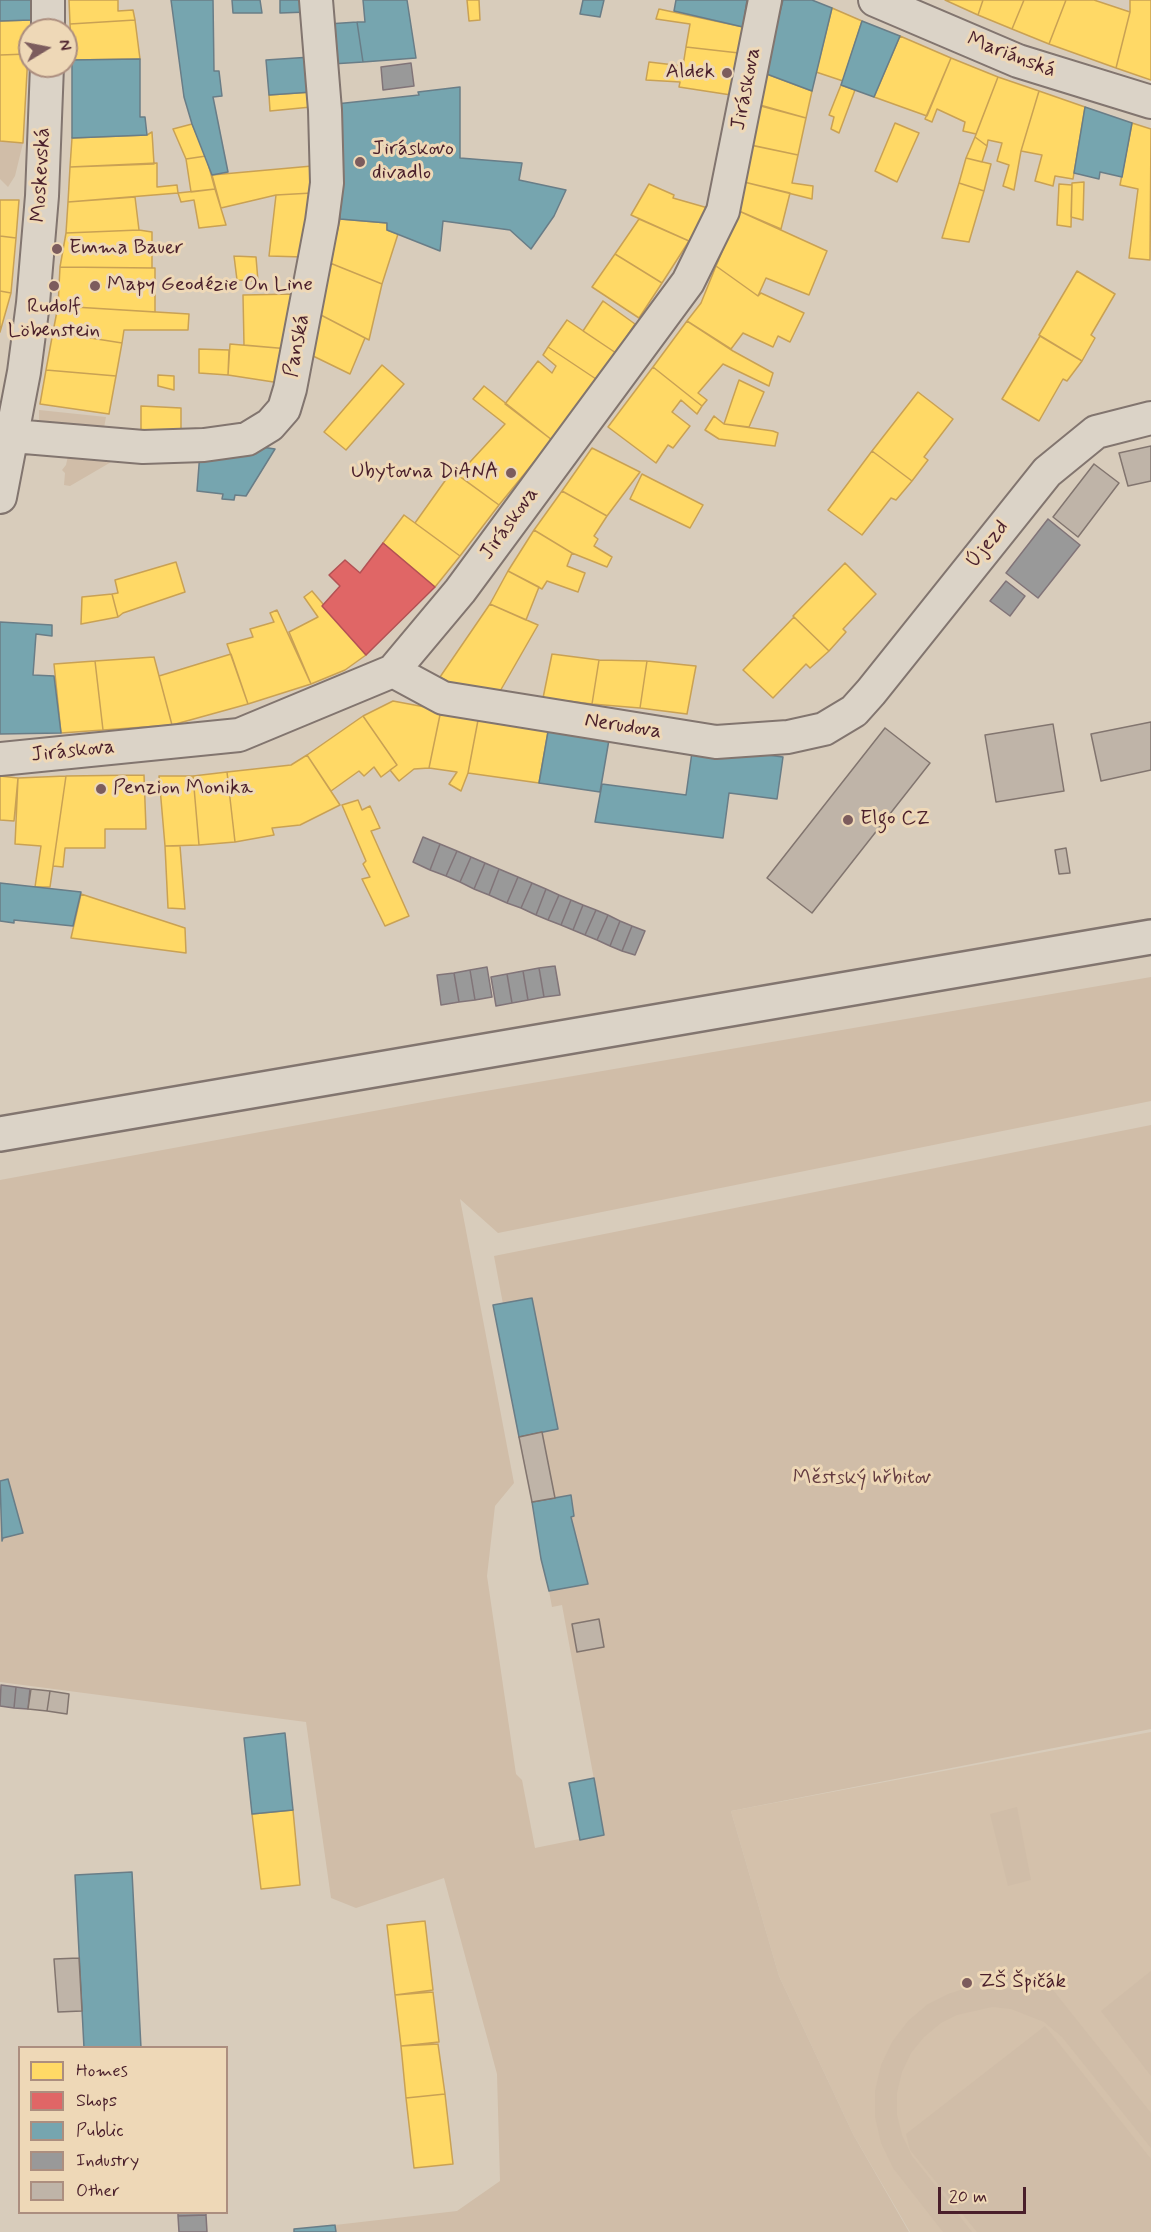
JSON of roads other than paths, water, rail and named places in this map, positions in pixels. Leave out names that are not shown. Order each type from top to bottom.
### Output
[{"type":"main road","points":[[0,1134],[1151,937]]},
{"type":"street","points":[[48,0],[48,18]]},
{"type":"street","name":"Panská","points":[[13,436],[143,447],[204,446],[247,439],[270,425],[284,409],[298,348],[327,183],[325,110],[316,0]]},
{"type":"street","name":"Jiráskova","points":[[0,759],[239,735],[393,671],[460,591],[688,282],[723,211],[765,0]]},
{"type":"street","name":"Mariánská","points":[[874,0],[1018,62],[1151,102]]},
{"type":"street","name":"Moskevská","points":[[0,497],[13,436],[12,371],[42,196],[47,78]]},
{"type":"street","name":"Újezd","points":[[854,711],[1047,472],[1096,432],[1151,418]]},
{"type":"street","name":"Nerudova","points":[[393,671],[443,698],[716,742],[788,737],[824,729],[854,711]]},
{"type":"place","name":"Aldek","points":[[727,73]]},
{"type":"place","name":"Jiráskovo divadlo","points":[[360,162]]},
{"type":"place","name":"Emma Bauer","points":[[57,249]]},
{"type":"place","name":"Rudolf Löbenstein","points":[[54,286]]},
{"type":"place","name":"Mapy Geodézie On Line","points":[[95,286]]},
{"type":"place","name":"Ubytovna DiANA","points":[[511,473]]},
{"type":"place","name":"Penzion Monika","points":[[101,789]]},
{"type":"place","name":"Elgo CZ","points":[[848,820]]},
{"type":"place","name":"ZŠ Špičák","points":[[967,1983]]},
{"type":"park label","name":"Městský hřbitov","points":[[862,1479]]}]
